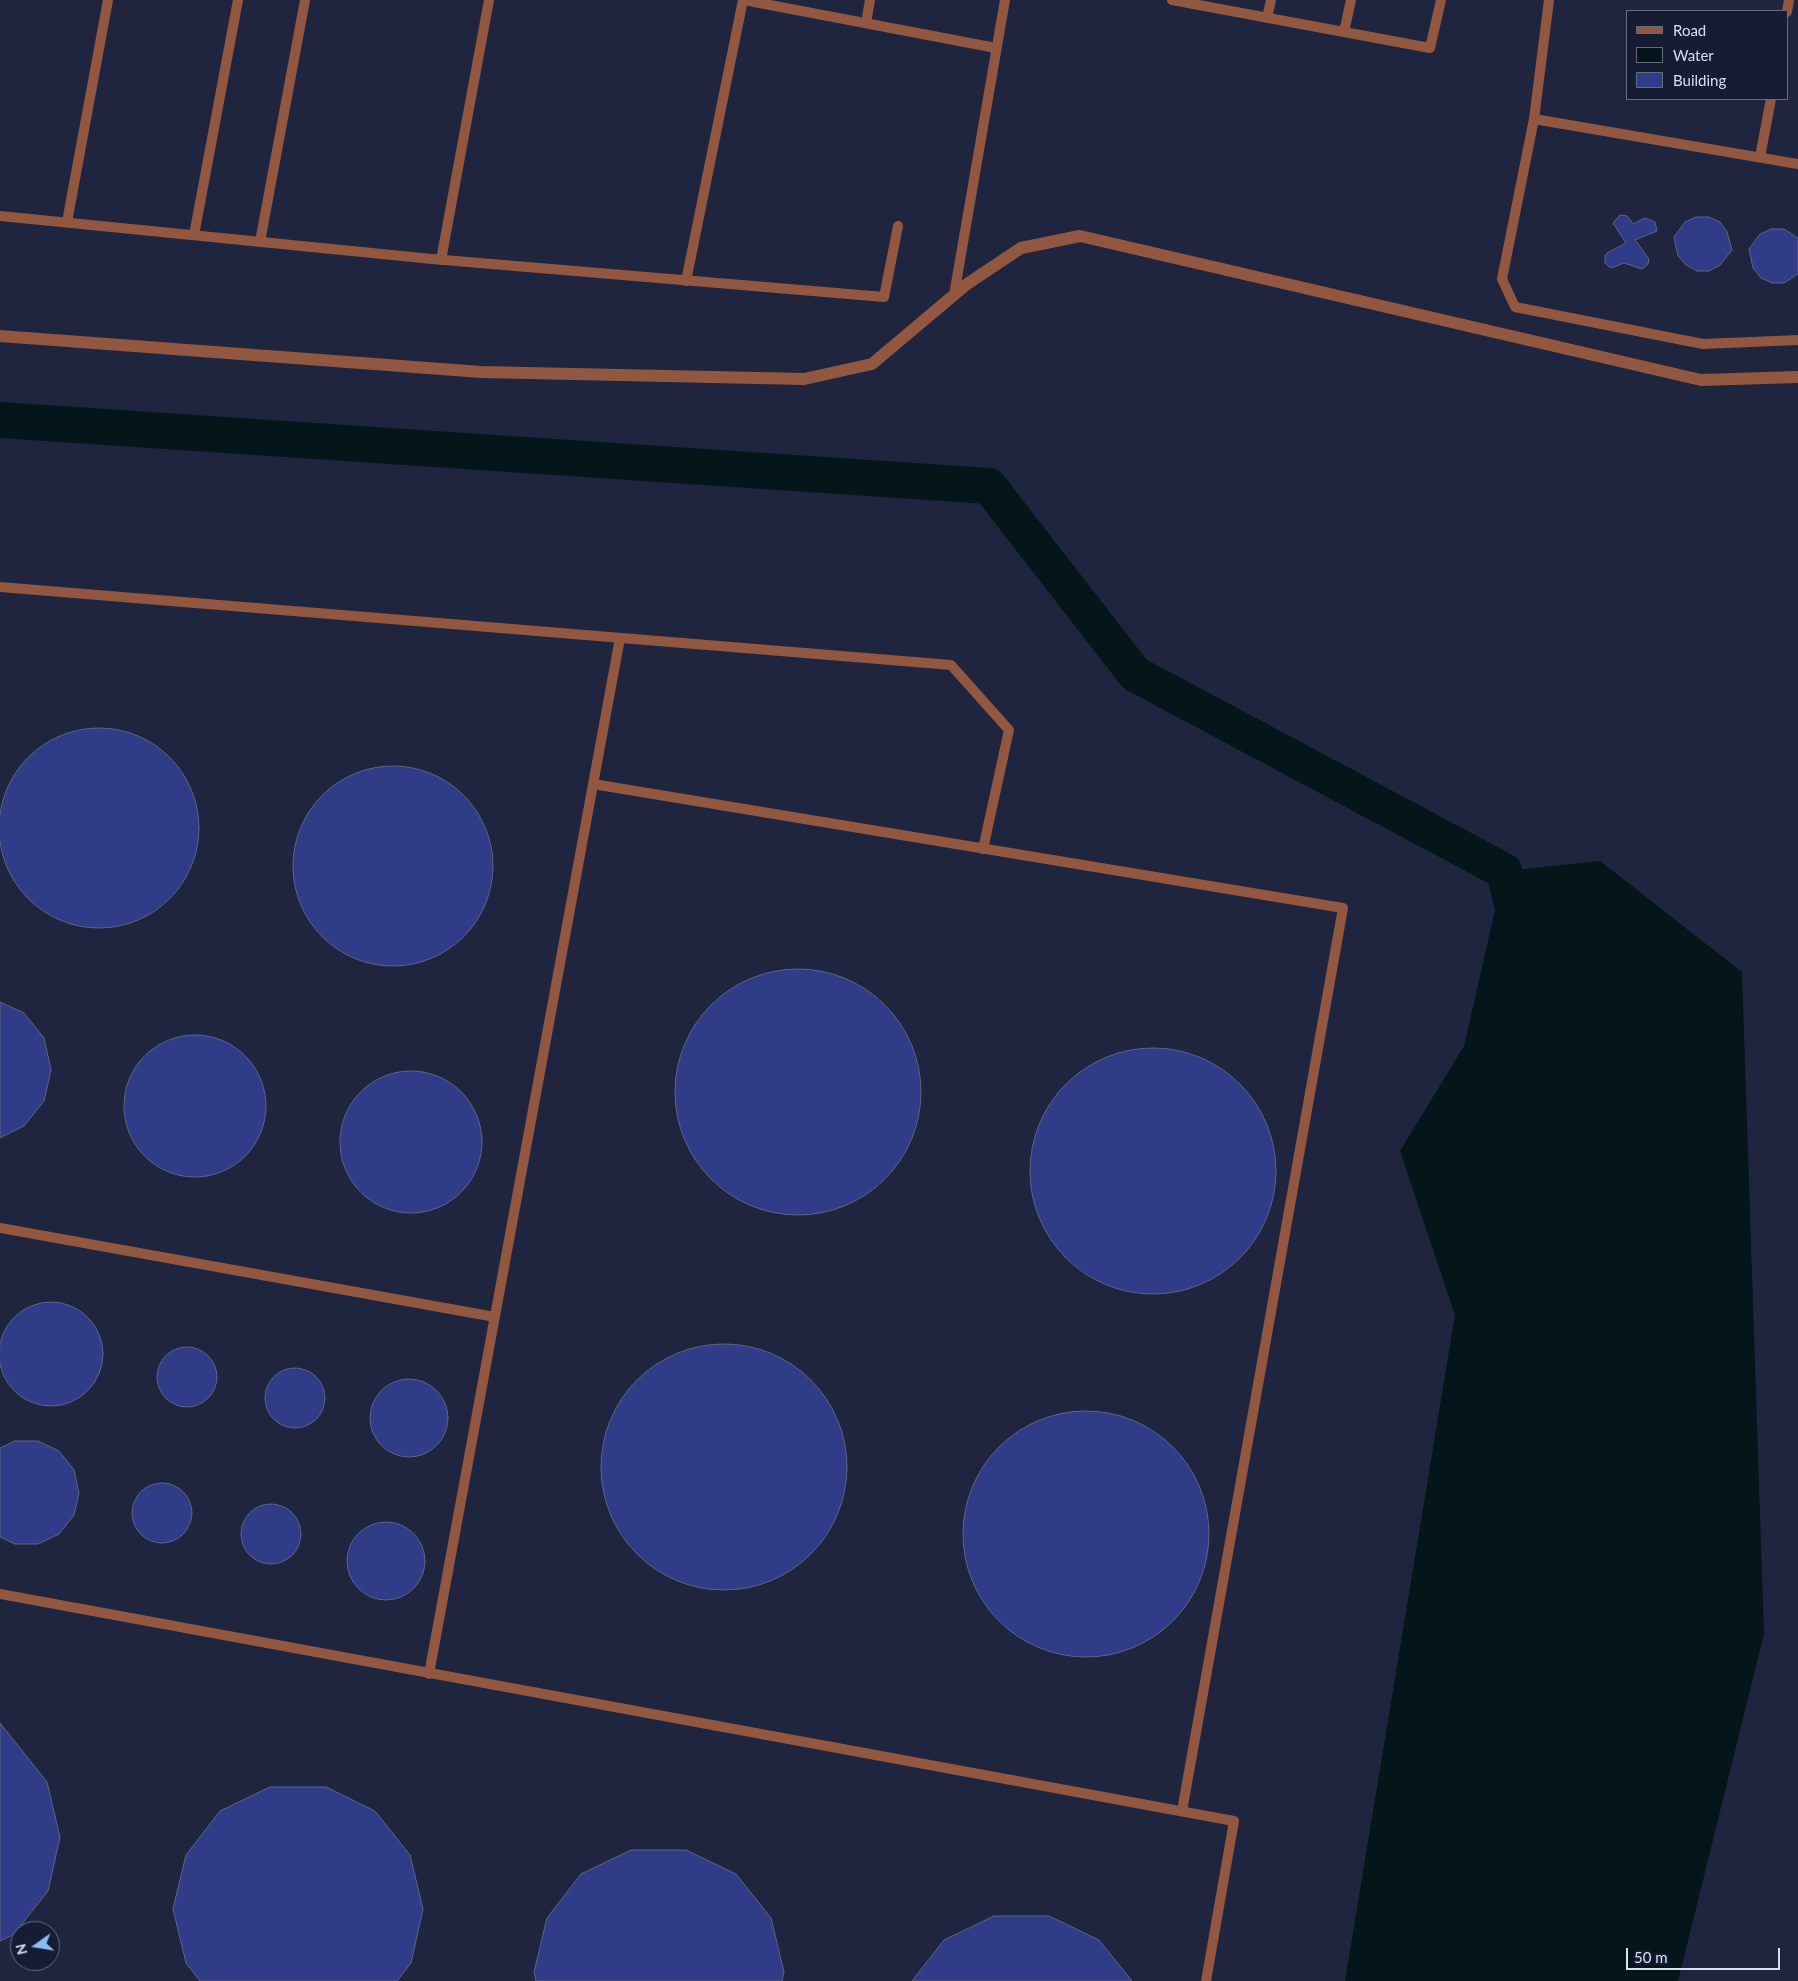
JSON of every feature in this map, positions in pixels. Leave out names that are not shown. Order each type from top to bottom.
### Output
[{"type":"street","points":[[0,336],[481,372],[804,379],[872,364],[954,295],[1021,248],[1080,236],[1701,380],[1798,377]]},
{"type":"lane","points":[[68,222],[108,0]]},
{"type":"lane","points":[[194,235],[238,0]]},
{"type":"lane","points":[[260,242],[305,0]]},
{"type":"lane","points":[[442,260],[489,0]]},
{"type":"lane","points":[[686,281],[743,0],[996,48]]},
{"type":"lane","points":[[866,23],[870,0]]},
{"type":"lane","points":[[954,295],[1005,0]]},
{"type":"lane","points":[[1172,0],[1430,48],[1441,0]]},
{"type":"lane","points":[[1267,18],[1271,0]]},
{"type":"lane","points":[[1344,32],[1351,0]]},
{"type":"lane","points":[[1549,0],[1534,119],[1502,278],[1515,307],[1703,344],[1798,340]]},
{"type":"lane","points":[[1760,158],[1771,100]]},
{"type":"lane","points":[[1534,119],[1798,164]]},
{"type":"lane","points":[[0,216],[442,260],[884,297],[898,226]]},
{"type":"lane","points":[[0,587],[951,666],[1009,730],[983,849]]},
{"type":"lane","points":[[429,1674],[620,638]]},
{"type":"lane","points":[[593,784],[1344,908],[1182,1812]]},
{"type":"lane","points":[[0,1228],[495,1317]]},
{"type":"lane","points":[[0,1594],[1234,1821],[1206,1981]]},
{"type":"water","points":[[1600,861],[1742,972],[1764,1634],[1678,1981],[1345,1981],[1455,1315],[1400,1151],[1464,1046],[1504,871]]},
{"type":"building","points":[[1620,215],[1627,216],[1633,224],[1645,218],[1655,222],[1657,231],[1635,240],[1649,259],[1648,264],[1642,269],[1624,263],[1611,268],[1605,263],[1607,253],[1626,243],[1613,223]]},
{"type":"building","points":[[1696,217],[1709,217],[1720,222],[1727,232],[1732,250],[1720,265],[1709,271],[1697,271],[1686,265],[1678,256],[1674,237],[1685,222]]},
{"type":"building","points":[[1771,229],[1784,229],[1798,238],[1798,274],[1784,283],[1772,283],[1761,278],[1753,268],[1749,249],[1760,234]]},
{"type":"building","points":[[99,728],[118,730],[137,736],[154,745],[170,757],[182,773],[191,790],[197,809],[199,828],[197,847],[191,866],[182,883],[170,899],[154,911],[137,920],[118,926],[99,928],[80,926],[61,920],[44,911],[28,899],[16,883],[7,866],[1,847],[-1,828],[1,809],[7,790],[16,773],[28,757],[44,745],[61,736],[80,730]]},
{"type":"building","points":[[393,766],[412,768],[431,774],[448,783],[464,795],[476,811],[485,828],[491,847],[493,866],[491,885],[485,904],[476,921],[464,937],[448,949],[431,958],[412,964],[393,966],[374,964],[355,958],[338,949],[322,937],[310,921],[301,904],[295,885],[293,866],[295,847],[301,828],[310,811],[322,795],[338,783],[355,774],[374,768]]},
{"type":"building","points":[[798,969],[822,971],[845,978],[866,990],[885,1005],[900,1024],[912,1045],[919,1068],[921,1092],[919,1116],[912,1139],[900,1160],[885,1179],[866,1194],[845,1206],[822,1213],[798,1215],[774,1213],[751,1206],[730,1194],[711,1179],[696,1160],[684,1139],[677,1116],[675,1092],[677,1068],[684,1045],[696,1024],[711,1005],[730,990],[751,978],[774,971]]},
{"type":"building","points":[[0,1002],[24,1013],[44,1038],[51,1070],[44,1101],[24,1126],[0,1138]]},
{"type":"building","points":[[195,1035],[209,1036],[222,1040],[245,1056],[261,1079],[265,1092],[265,1120],[261,1133],[245,1156],[222,1172],[209,1176],[195,1177],[181,1176],[168,1172],[145,1156],[129,1133],[125,1120],[124,1106],[125,1092],[129,1079],[145,1056],[168,1040],[181,1036]]},
{"type":"building","points":[[1153,1048],[1177,1050],[1200,1057],[1211,1062],[1240,1084],[1262,1113],[1267,1124],[1274,1147],[1276,1171],[1274,1195],[1267,1218],[1262,1229],[1240,1258],[1211,1280],[1200,1285],[1177,1292],[1153,1294],[1129,1292],[1106,1285],[1095,1280],[1066,1258],[1044,1229],[1039,1218],[1032,1195],[1030,1171],[1032,1147],[1039,1124],[1044,1113],[1066,1084],[1095,1062],[1106,1057],[1129,1050]]},
{"type":"building","points":[[411,1071],[425,1072],[438,1076],[461,1092],[477,1115],[481,1128],[481,1156],[477,1169],[461,1192],[438,1208],[425,1212],[411,1213],[397,1212],[384,1208],[361,1192],[345,1169],[341,1156],[340,1142],[341,1128],[345,1115],[361,1092],[384,1076],[397,1072]]},
{"type":"building","points":[[51,1302],[71,1306],[88,1317],[99,1334],[103,1354],[99,1374],[88,1391],[71,1402],[51,1406],[31,1402],[14,1391],[3,1374],[-1,1354],[3,1334],[14,1317],[31,1306]]},
{"type":"building","points":[[724,1344],[748,1346],[771,1353],[792,1365],[811,1380],[826,1399],[838,1420],[845,1443],[847,1467],[845,1491],[838,1514],[826,1535],[811,1554],[792,1569],[771,1581],[748,1588],[724,1590],[700,1588],[677,1581],[656,1569],[637,1554],[622,1535],[610,1514],[603,1491],[601,1467],[603,1443],[610,1420],[622,1399],[637,1380],[656,1365],[677,1353],[700,1346]]},
{"type":"building","points":[[187,1347],[199,1349],[212,1360],[217,1377],[215,1389],[204,1402],[187,1407],[175,1405],[162,1394],[157,1377],[159,1365],[170,1352]]},
{"type":"building","points":[[295,1368],[307,1370],[320,1381],[325,1398],[323,1410],[312,1423],[295,1428],[283,1426],[270,1415],[265,1398],[267,1386],[278,1373]]},
{"type":"building","points":[[401,1379],[417,1379],[431,1385],[442,1396],[448,1410],[448,1426],[442,1440],[431,1451],[417,1457],[401,1457],[387,1451],[376,1440],[370,1426],[370,1410],[376,1396],[387,1385]]},
{"type":"building","points":[[1086,1411],[1110,1413],[1133,1420],[1154,1432],[1173,1447],[1188,1466],[1200,1487],[1207,1510],[1209,1534],[1207,1558],[1200,1581],[1188,1602],[1173,1621],[1154,1636],[1133,1648],[1110,1655],[1086,1657],[1062,1655],[1039,1648],[1018,1636],[999,1621],[984,1602],[972,1581],[965,1558],[963,1534],[965,1510],[972,1487],[984,1466],[999,1447],[1018,1432],[1039,1420],[1062,1413]]},
{"type":"building","points":[[15,1441],[38,1441],[59,1451],[74,1470],[79,1493],[74,1515],[59,1534],[38,1544],[15,1544],[0,1537],[0,1448]]},
{"type":"building","points":[[156,1483],[168,1483],[179,1488],[187,1496],[192,1507],[190,1525],[179,1538],[168,1543],[156,1543],[145,1538],[137,1530],[132,1519],[132,1507],[137,1496],[145,1488]]},
{"type":"building","points":[[265,1504],[277,1504],[288,1509],[296,1517],[301,1528],[299,1546],[288,1559],[277,1564],[265,1564],[254,1559],[246,1551],[241,1540],[241,1528],[246,1517],[254,1509]]},
{"type":"building","points":[[378,1522],[394,1522],[408,1528],[419,1539],[425,1553],[425,1569],[419,1583],[408,1594],[394,1600],[378,1600],[364,1594],[353,1583],[347,1569],[347,1553],[353,1539],[364,1528]]},
{"type":"building","points":[[0,1723],[47,1782],[60,1837],[48,1891],[24,1921],[10,1921],[10,1936],[0,1941]]},
{"type":"building","points":[[270,1787],[326,1787],[375,1811],[410,1855],[423,1909],[411,1963],[397,1981],[200,1981],[186,1963],[173,1909],[186,1855],[220,1811]]},
{"type":"building","points":[[631,1850],[686,1850],[736,1874],[771,1918],[784,1972],[782,1981],[536,1981],[534,1972],[547,1918],[581,1874]]},
{"type":"building","points":[[994,1916],[1049,1916],[1099,1940],[1132,1981],[912,1981],[944,1940]]},
{"type":"waterway","points":[[0,420],[989,486],[1135,674],[1504,871],[1516,920]]}]
